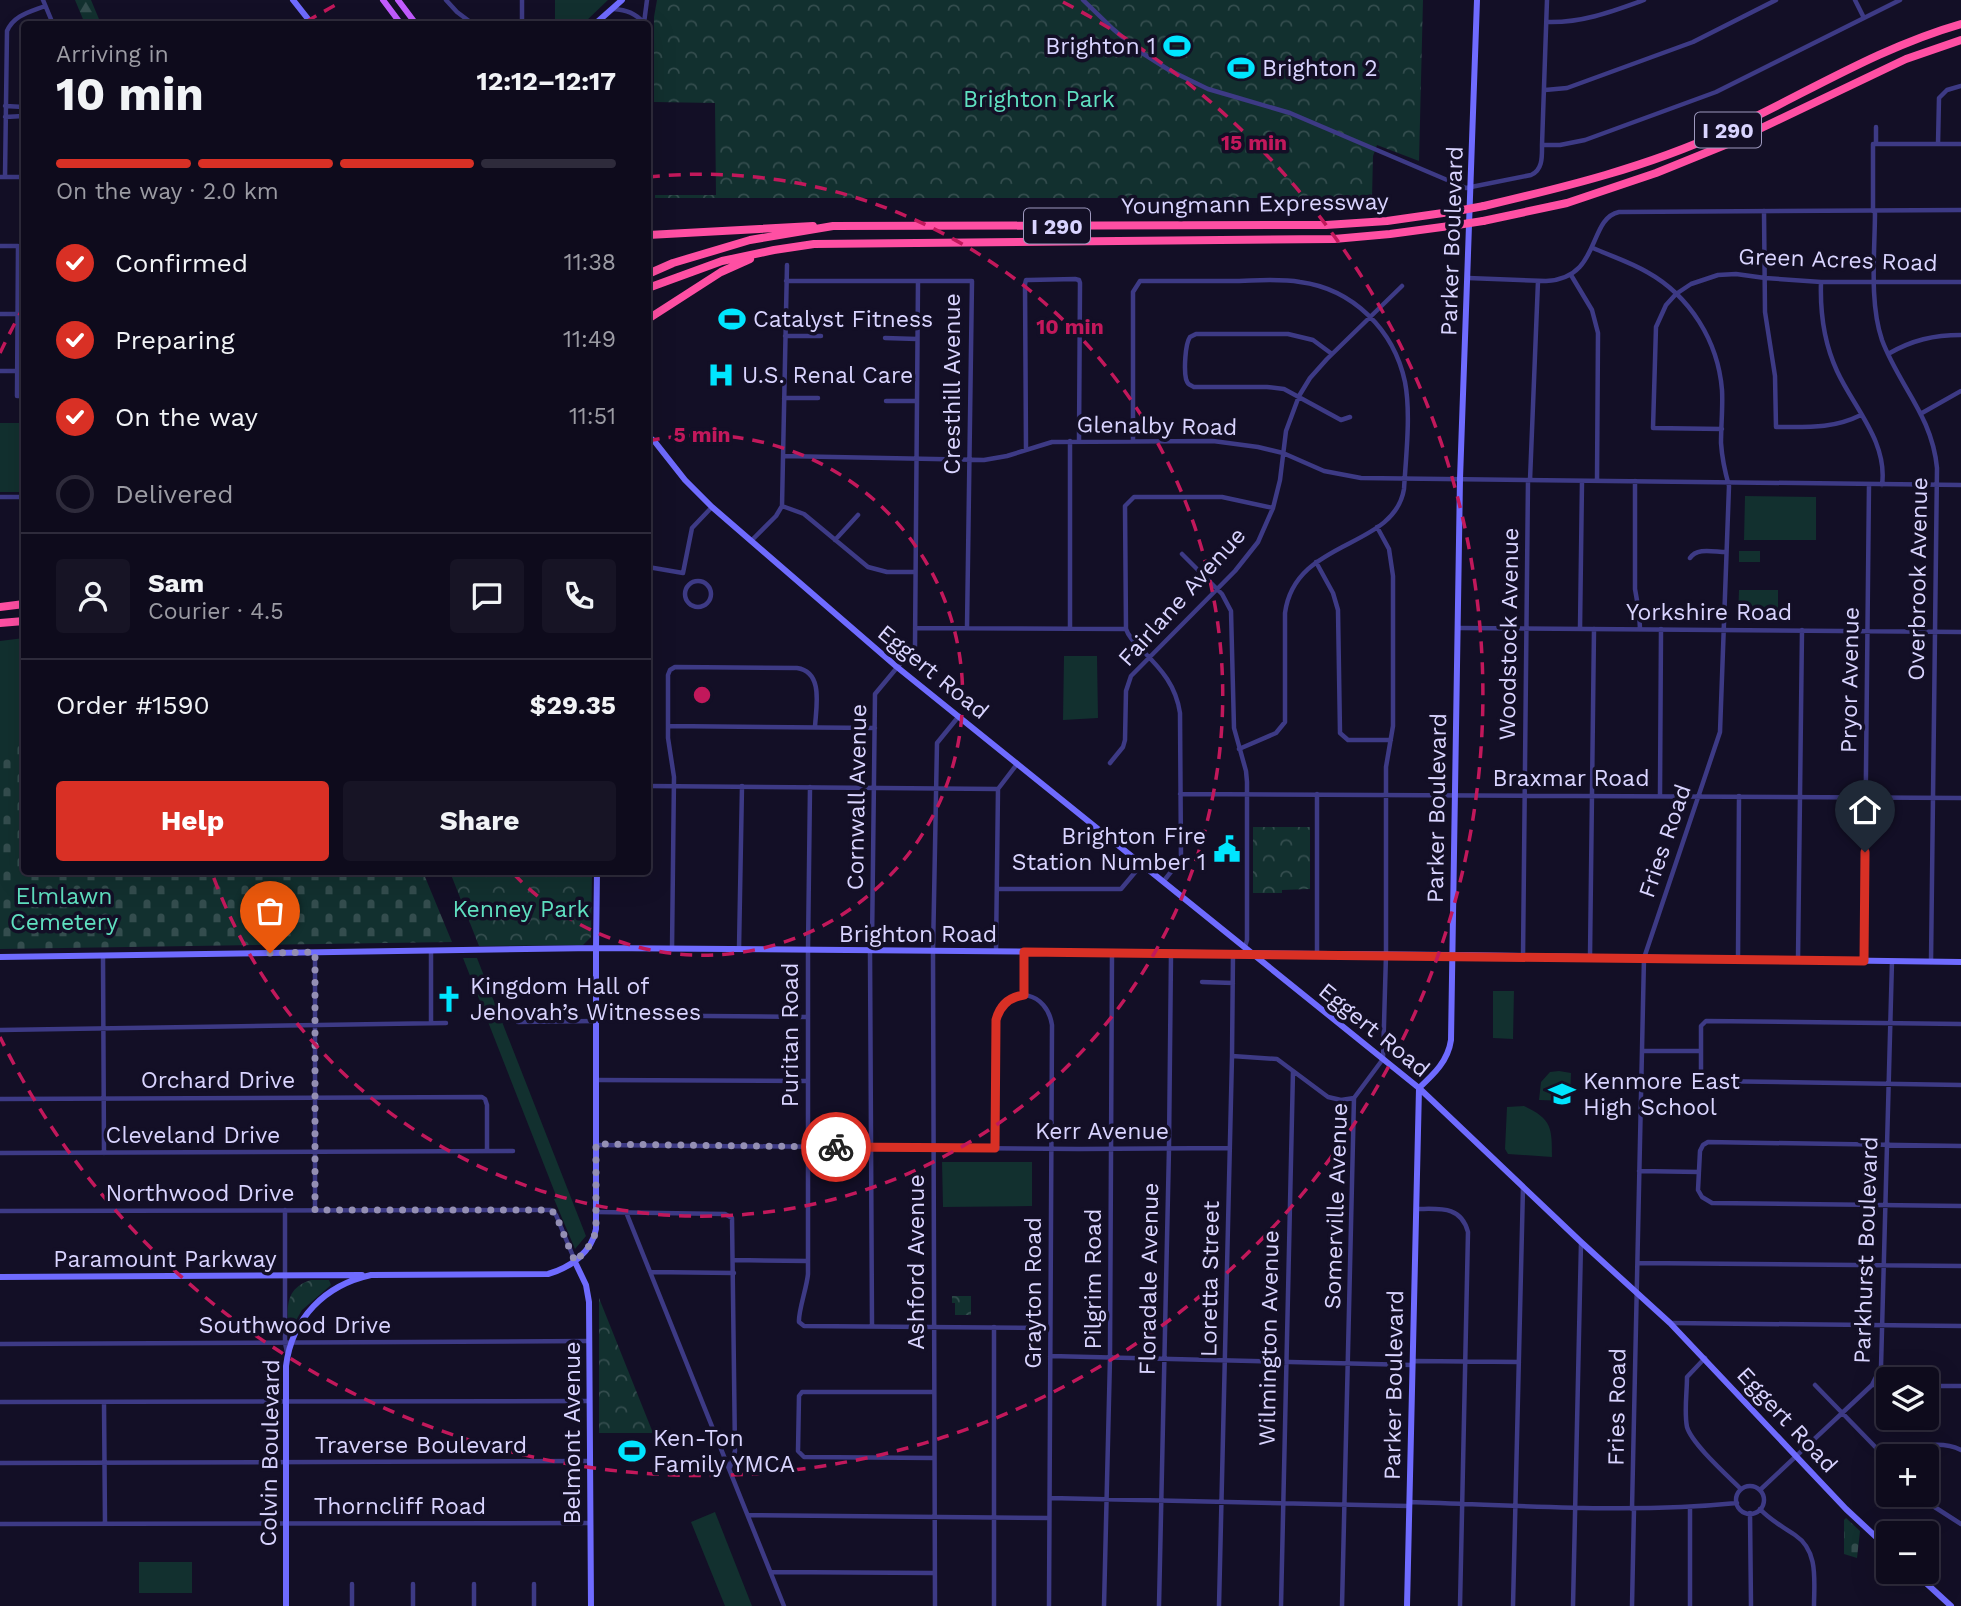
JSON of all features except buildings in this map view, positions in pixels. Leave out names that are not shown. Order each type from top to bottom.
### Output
[{"type":"highway","name":"Youngmann Expressway","points":[[651,273],[673,263],[750,240],[833,226],[1326,225],[1387,221],[1484,206],[1563,188],[1649,161],[1721,133],[1862,64],[1961,23]]},
{"type":"highway","name":"Youngmann Expressway","points":[[651,287],[722,261],[814,244],[1334,239],[1483,221],[1567,203],[1656,173],[1730,143],[1906,59],[1961,42]]},
{"type":"highway","points":[[651,235],[797,225],[833,226]]},
{"type":"highway","points":[[651,317],[721,272],[774,250]]},
{"type":"highway","points":[[0,607],[21,604]]},
{"type":"highway","points":[[0,623],[21,621]]},
{"type":"main road","points":[[383,0],[399,21]]},
{"type":"main road","points":[[398,0],[414,21]]},
{"type":"street","points":[[293,0],[310,21]]},
{"type":"street","points":[[446,0],[469,21]]},
{"type":"street","points":[[522,0],[522,21]]},
{"type":"street","points":[[598,21],[622,0]]},
{"type":"street","points":[[644,21],[647,0]]},
{"type":"street","points":[[1083,0],[1132,46],[1180,76],[1219,93],[1290,113],[1466,188],[1535,173],[1540,168],[1547,0]]},
{"type":"street","name":"Parker Boulevard","points":[[1407,1606],[1419,1088],[1444,1061],[1450,1048],[1460,479],[1477,0]]},
{"type":"street","points":[[1547,22],[1590,19],[1644,0]]},
{"type":"street","points":[[1545,90],[1567,88],[1693,42],[1776,0]]},
{"type":"street","points":[[1855,0],[1864,18]]},
{"type":"street","points":[[1542,145],[1585,140],[1716,92],[1900,0]]},
{"type":"street","points":[[21,177],[3,177],[7,31],[12,22],[44,3],[52,21]]},
{"type":"street","points":[[612,9],[630,11],[642,21]]},
{"type":"street","points":[[1938,144],[1939,99],[1947,90],[1961,86]]},
{"type":"street","points":[[5,106],[21,107]]},
{"type":"street","points":[[5,117],[21,116]]},
{"type":"street","name":"Overbrook Avenue","points":[[1876,127],[1877,144],[1873,144],[1877,318],[1888,354],[1922,413],[1935,450],[1937,485],[1931,961]]},
{"type":"street","points":[[1877,144],[1961,144]]},
{"type":"street","points":[[1468,278],[1554,281],[1571,275],[1586,261],[1604,221],[1619,212],[1961,210]]},
{"type":"street","points":[[1765,211],[1766,321],[1777,390],[1776,427],[1824,427],[1844,423],[1861,415]]},
{"type":"street","points":[[0,246],[18,246],[17,396],[21,396]]},
{"type":"street","name":"Fries Road","points":[[1593,248],[1648,272],[1676,294],[1699,321],[1712,348],[1722,390],[1722,457],[1728,482],[1720,732],[1644,958],[1632,1606]]},
{"type":"street","points":[[750,541],[776,516],[782,506],[787,265]]},
{"type":"street","name":"Green Acres Road","points":[[1676,294],[1718,275],[1736,274],[1821,282],[1961,282]]},
{"type":"street","points":[[1571,275],[1592,310],[1598,333],[1597,481]]},
{"type":"street","points":[[1026,450],[1025,284],[1029,280],[1075,279],[1080,283],[1079,441]]},
{"type":"street","name":"Cresthill Avenue","points":[[786,281],[972,281],[967,628]]},
{"type":"street","name":"Cornwall Avenue","points":[[872,1326],[870,951],[875,694],[915,646],[918,281]]},
{"type":"street","points":[[1133,442],[1133,292],[1140,281],[1299,281],[1332,290],[1354,303],[1384,333],[1393,348],[1405,381],[1408,401],[1405,478],[1398,509],[1377,527],[1316,562],[1295,583],[1286,605],[1285,722],[1276,733],[1239,749]]},
{"type":"street","name":"Woodstock Avenue","points":[[1523,957],[1529,480],[1538,281]]},
{"type":"street","points":[[1821,282],[1821,310],[1828,347],[1836,370],[1881,455],[1882,485]]},
{"type":"street","name":"Fairlane Avenue","points":[[1110,763],[1123,747],[1125,740],[1128,681],[1240,565],[1258,542],[1273,508],[1280,480],[1286,431],[1299,396],[1310,378],[1402,286]]},
{"type":"street","points":[[1676,294],[1662,312],[1656,327],[1653,428],[1722,429]]},
{"type":"street","points":[[0,314],[18,314]]},
{"type":"street","points":[[1332,354],[1313,341],[1288,334],[1196,334],[1187,339],[1186,378],[1191,386],[1276,388],[1299,396],[1341,420],[1350,417]]},
{"type":"street","points":[[1888,354],[1920,339],[1961,335]]},
{"type":"street","points":[[785,337],[821,337]]},
{"type":"street","points":[[885,338],[917,339]]},
{"type":"street","points":[[0,371],[17,371]]},
{"type":"street","points":[[1922,413],[1961,391]]},
{"type":"street","points":[[784,398],[818,398]]},
{"type":"street","points":[[886,401],[917,401]]},
{"type":"street","name":"Eggert Road","points":[[651,439],[685,480],[712,507],[897,667],[1419,1088],[1670,1323],[1846,1509],[1876,1537]]},
{"type":"street","points":[[1070,441],[1070,628]]},
{"type":"street","name":"Glenalby Road","points":[[783,456],[996,459],[1052,442],[1228,442],[1283,453],[1336,474],[1361,478],[1961,485]]},
{"type":"street","points":[[1580,629],[1582,481]]},
{"type":"street","points":[[1635,481],[1635,589],[1640,629]]},
{"type":"street","name":"Pryor Avenue","points":[[1864,961],[1869,484]]},
{"type":"street","points":[[1163,882],[1181,859],[1178,704],[1170,682],[1129,637],[1126,629],[1125,508],[1130,499],[1138,497],[1211,496],[1273,508]]},
{"type":"street","points":[[0,497],[21,497]]},
{"type":"street","points":[[782,506],[804,513],[862,563],[874,570],[915,572]]},
{"type":"street","points":[[683,573],[692,528],[712,507]]},
{"type":"street","points":[[835,540],[858,515]]},
{"type":"street","points":[[1377,527],[1389,549],[1392,569],[1393,707],[1386,767],[1383,1059]]},
{"type":"street","points":[[1690,558],[1698,551],[1726,552]]},
{"type":"street","points":[[1182,554],[1226,600],[1232,618],[1234,728],[1246,771],[1247,793],[1245,948]]},
{"type":"street","points":[[1316,562],[1328,582],[1338,610],[1340,733],[1348,740],[1391,740]]},
{"type":"street","points":[[651,568],[683,573],[690,583]]},
{"type":"street","points":[[699,581],[708,586],[711,594],[705,605],[695,607],[687,601],[685,592],[690,583],[699,581]]},
{"type":"street","points":[[915,628],[1126,629]]},
{"type":"street","name":"Yorkshire Road","points":[[1457,628],[1961,632]]},
{"type":"street","points":[[1590,958],[1594,629]]},
{"type":"street","points":[[1660,795],[1661,629]]},
{"type":"street","points":[[1798,960],[1802,630]]},
{"type":"street","points":[[672,949],[674,777],[668,726],[668,675],[672,668],[797,667],[810,672],[815,680],[815,727]]},
{"type":"street","name":"Ashford Avenue","points":[[934,1606],[933,952],[937,743],[959,716]]},
{"type":"street","points":[[668,726],[875,728]]},
{"type":"street","points":[[996,952],[998,789],[1017,764]]},
{"type":"street","points":[[651,786],[998,789]]},
{"type":"street","points":[[740,949],[741,786]]},
{"type":"street","name":"Puritan Road","points":[[810,787],[808,1261],[807,1286],[799,1322],[804,1326],[1050,1328]]},
{"type":"street","name":"Braxmar Road","points":[[1180,794],[1961,798]]},
{"type":"street","points":[[1317,794],[1317,954]]},
{"type":"street","points":[[1738,959],[1740,796]]},
{"type":"street","points":[[997,889],[1121,889],[1142,864]]},
{"type":"street","points":[[575,1262],[594,1239],[596,1229],[597,875]]},
{"type":"street","name":"Brighton Road","points":[[0,957],[596,948],[1961,962]]},
{"type":"street","points":[[431,951],[431,1023]]},
{"type":"street","points":[[315,952],[315,1210]]},
{"type":"street","points":[[995,1148],[996,1020],[999,1010],[1006,1002],[1024,995],[1024,952]]},
{"type":"street","name":"Pilgrim Road","points":[[1104,1606],[1110,1358],[1112,952]]},
{"type":"street","name":"Floradale Avenue","points":[[1160,1606],[1171,954]]},
{"type":"street","name":"Loretta Street","points":[[1219,1606],[1233,954]]},
{"type":"street","points":[[103,956],[104,1153]]},
{"type":"street","name":"Parkhurst Boulevard","points":[[1760,1490],[1872,1385],[1881,1367],[1892,961]]},
{"type":"street","points":[[1202,982],[1233,982]]},
{"type":"street","name":"Grayton Road","points":[[1024,995],[1040,1001],[1051,1018],[1049,1606]]},
{"type":"street","points":[[517,1022],[596,1018],[808,1017]]},
{"type":"street","points":[[1961,1024],[1706,1021],[1701,1027],[1701,1072],[1704,1078],[1710,1081],[1961,1085]]},
{"type":"street","points":[[0,1030],[446,1023]]},
{"type":"street","points":[[1642,1051],[1701,1051]]},
{"type":"street","points":[[1232,1056],[1281,1061],[1328,1097],[1341,1100],[1354,1098]]},
{"type":"street","name":"Somerville Avenue","points":[[1342,1606],[1354,1098],[1383,1059]]},
{"type":"street","name":"Wilmington Avenue","points":[[1281,1606],[1293,1071]]},
{"type":"street","points":[[596,1080],[808,1081]]},
{"type":"street","name":"Orchard Drive","points":[[0,1099],[478,1097],[483,1098],[487,1105],[487,1151]]},
{"type":"street","points":[[1961,1146],[1708,1142],[1700,1151],[1699,1172],[1700,1194],[1712,1203],[1961,1206]]},
{"type":"street","name":"Kerr Avenue","points":[[596,1144],[1230,1149]]},
{"type":"street","name":"Cleveland Drive","points":[[0,1153],[513,1152]]},
{"type":"street","points":[[1639,1171],[1699,1172]]},
{"type":"street","points":[[1513,1606],[1523,1187]]},
{"type":"street","points":[[1416,1209],[1449,1210],[1458,1214],[1468,1232],[1460,1606]]},
{"type":"street","points":[[285,1210],[288,1343]]},
{"type":"street","name":"Northwood Drive","points":[[0,1211],[551,1210],[556,1215],[575,1262]]},
{"type":"street","points":[[596,1212],[728,1214],[733,1221],[735,1451],[729,1469]]},
{"type":"street","points":[[626,1212],[784,1606]]},
{"type":"street","points":[[1573,1606],[1581,1242]]},
{"type":"street","points":[[734,1260],[808,1261]]},
{"type":"street","name":"Colvin Boulevard","points":[[286,1606],[285,1402],[288,1343],[319,1299],[335,1287],[372,1275],[541,1275],[575,1262]]},
{"type":"street","name":"Belmont Avenue","points":[[575,1262],[588,1290],[591,1606]]},
{"type":"street","points":[[1638,1262],[1961,1266]]},
{"type":"street","points":[[650,1272],[734,1273]]},
{"type":"street","points":[[330,1275],[335,1281],[335,1287]]},
{"type":"street","name":"Paramount Parkway","points":[[0,1277],[372,1275]]},
{"type":"street","points":[[1670,1323],[1961,1326]]},
{"type":"street","points":[[993,1606],[994,1327]]},
{"type":"street","name":"Southwood Drive","points":[[0,1344],[589,1341]]},
{"type":"street","points":[[1050,1356],[1348,1364],[1519,1362]]},
{"type":"street","points":[[1705,1359],[1687,1377],[1688,1431],[1741,1489]]},
{"type":"street","points":[[1815,1385],[1876,1447]]},
{"type":"street","points":[[1939,1386],[1961,1386]]},
{"type":"street","points":[[934,1392],[802,1392],[799,1396],[798,1451],[804,1457],[934,1458]]},
{"type":"street","points":[[0,1402],[590,1401]]},
{"type":"street","points":[[104,1402],[105,1524]]},
{"type":"street","points":[[1939,1446],[1951,1446],[1961,1450]]},
{"type":"street","name":"Traverse Boulevard","points":[[0,1463],[590,1461]]},
{"type":"street","points":[[1752,1486],[1760,1490],[1764,1501],[1760,1509],[1750,1513],[1743,1511],[1737,1503],[1737,1495],[1741,1489],[1752,1486]]},
{"type":"street","points":[[1050,1498],[1633,1509],[1690,1508],[1737,1503]]},
{"type":"street","points":[[1935,1507],[1961,1524]]},
{"type":"street","points":[[1690,1508],[1690,1606]]},
{"type":"street","points":[[1760,1509],[1808,1548],[1814,1566],[1814,1606]]},
{"type":"street","points":[[1750,1513],[1751,1606]]},
{"type":"street","points":[[748,1515],[1049,1518]]},
{"type":"street","name":"Thorncliff Road","points":[[0,1524],[590,1523]]},
{"type":"street","points":[[771,1572],[934,1573]]},
{"type":"street","points":[[352,1584],[352,1606]]},
{"type":"street","points":[[413,1584],[413,1606]]},
{"type":"street","points":[[474,1584],[474,1606]]},
{"type":"street","points":[[534,1584],[534,1606]]},
{"type":"street","points":[[1927,1584],[1951,1606]]},
{"type":"green space","points":[[75,0],[91,0],[100,21],[84,21]]},
{"type":"green space","points":[[555,0],[608,0],[586,21],[555,21]]},
{"type":"green space","name":"Brighton Park","points":[[657,0],[1423,0],[1419,161],[1377,145],[1373,156],[1372,198],[655,198],[655,195],[716,195],[715,103],[654,102],[654,17]]},
{"type":"green space","points":[[0,423],[21,423],[21,492],[0,492]]},
{"type":"green space","points":[[1745,496],[1816,497],[1816,540],[1744,540]]},
{"type":"green space","points":[[1739,551],[1760,551],[1760,562],[1739,562]]},
{"type":"green space","points":[[1739,590],[1778,590],[1778,618],[1738,618]]},
{"type":"green space","points":[[21,638],[21,743],[0,743],[0,641]]},
{"type":"green space","points":[[1064,656],[1097,656],[1098,718],[1063,720]]},
{"type":"green space","name":"Elmlawn Cemetery","points":[[0,743],[21,743],[21,875],[424,875],[452,942],[0,949]]},
{"type":"green space","points":[[1253,827],[1310,827],[1310,889],[1253,893]]},
{"type":"green space","name":"Kenney Park","points":[[451,875],[592,875],[591,937],[583,945],[479,946]]},
{"type":"green space","points":[[463,958],[477,958],[586,1236],[575,1249],[554,1199],[557,1198]]},
{"type":"green space","points":[[1493,991],[1514,991],[1513,1039],[1493,1038]]},
{"type":"green space","points":[[1550,1072],[1571,1073],[1570,1099],[1539,1100],[1541,1082]]},
{"type":"green space","points":[[1524,1106],[1545,1120],[1551,1132],[1552,1157],[1508,1154],[1505,1149],[1507,1107]]},
{"type":"green space","points":[[942,1162],[1032,1162],[1032,1206],[943,1207]]},
{"type":"green space","points":[[311,1280],[329,1280],[331,1285],[302,1310],[288,1334],[291,1294]]},
{"type":"green space","points":[[952,1296],[971,1296],[971,1315],[955,1315]]},
{"type":"green space","points":[[599,1298],[653,1433],[599,1433]]},
{"type":"green space","points":[[715,1512],[752,1606],[725,1606],[691,1522]]},
{"type":"green space","points":[[1846,1518],[1860,1531],[1857,1558],[1844,1554]]},
{"type":"green space","points":[[139,1562],[192,1562],[192,1593],[139,1593]]},
{"type":"way so far","points":[[270,953],[315,952],[315,1210],[551,1210],[556,1215],[575,1262],[589,1247],[596,1229],[596,1144],[836,1147]]},
{"type":"place","name":"Brighton 1","points":[[1177,46]]},
{"type":"place","name":"Brighton 2","points":[[1241,68]]},
{"type":"place","name":"Catalyst Fitness","points":[[732,319]]},
{"type":"place","name":"U.S. Renal Care","points":[[721,375]]},
{"type":"place","name":"Brighton Fire Station Number 1","points":[[1227,849]]},
{"type":"place","name":"Kingdom Hall of Jehovah’s Witnesses","points":[[449,999]]},
{"type":"place","name":"Kenmore East High School","points":[[1562,1094]]},
{"type":"place","name":"Ken-Ton Family YMCA","points":[[632,1451]]},
{"type":"route","points":[[836,1147],[995,1148],[996,1020],[999,1010],[1006,1002],[1024,995],[1024,952],[1864,961],[1865,852]]}]
